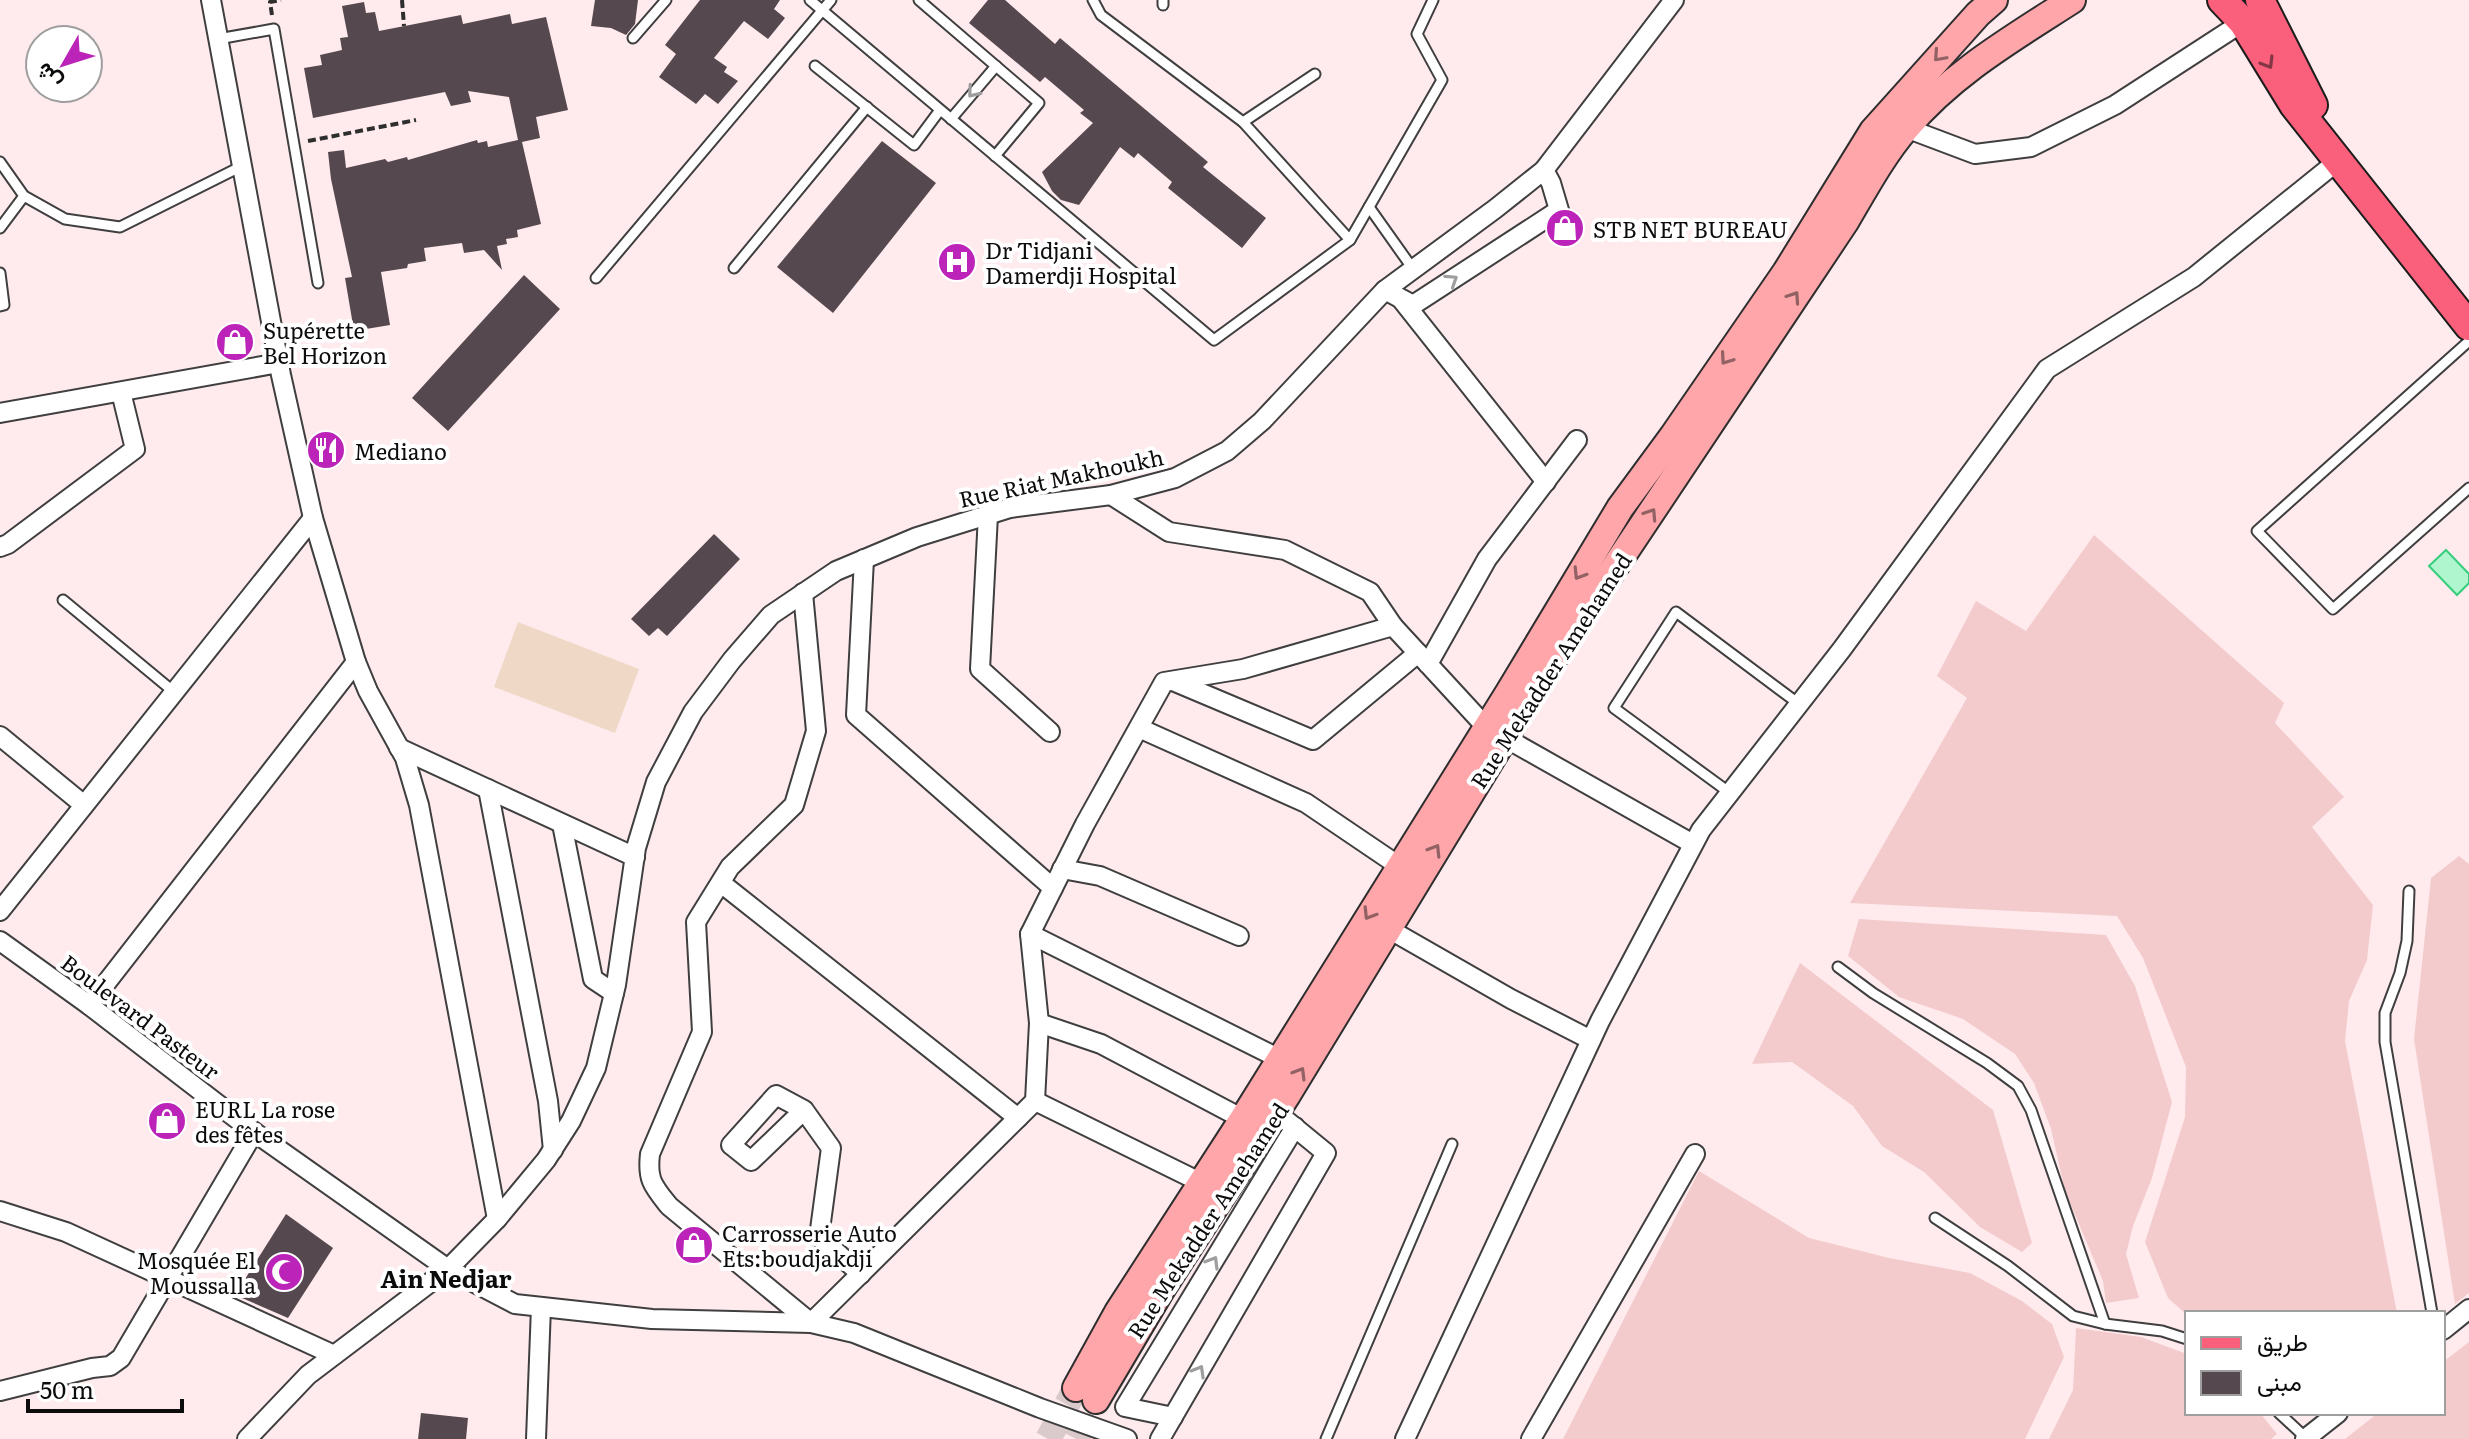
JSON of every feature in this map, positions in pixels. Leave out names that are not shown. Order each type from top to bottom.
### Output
[{"type":"main road","name":"Rue Mekadder Amehamed","points":[[1994,0],[1873,131],[1786,272],[1620,508],[1496,732],[1387,928],[1285,1120],[1086,1394],[1118,1312],[1243,1119],[1399,866],[1496,732],[1542,676],[1906,128],[1950,82],[2072,0]]},
{"type":"main road","points":[[2222,0],[2252,11],[2294,105],[2469,326]]},
{"type":"street","points":[[211,0],[279,363],[313,518],[356,662],[368,691],[405,758],[419,805],[497,1219]]},
{"type":"street","name":"Rue Riat Makhoukh","points":[[247,1439],[308,1375],[448,1269],[497,1219],[553,1150],[571,1121],[596,1068],[614,993],[635,857],[656,782],[693,712],[771,615],[836,571],[917,537],[1010,508],[1111,495],[1175,478],[1227,451],[1393,294],[1413,269],[1544,170],[1674,0]]},
{"type":"street","points":[[1906,128],[1975,154],[2031,147],[2115,105],[2252,11]]},
{"type":"street","points":[[1405,1439],[1591,1040],[1701,830],[1842,649],[2047,369],[2194,277],[2339,160]]},
{"type":"street","points":[[1393,294],[1413,305],[1559,210],[1544,170]]},
{"type":"street","points":[[1473,224],[1494,252]]},
{"type":"street","points":[[1393,294],[1546,482]]},
{"type":"street","points":[[0,413],[279,363]]},
{"type":"street","points":[[0,547],[135,449],[121,392]]},
{"type":"street","points":[[1173,681],[1313,740],[1423,658],[1487,559],[1577,440]]},
{"type":"street","points":[[1111,495],[1169,532],[1285,550],[1370,592],[1393,626],[1496,732],[1693,844]]},
{"type":"street","points":[[988,515],[980,669],[1050,732]]},
{"type":"street","points":[[0,911],[313,518]]},
{"type":"street","points":[[864,559],[856,715],[1053,888]]},
{"type":"street","points":[[803,593],[816,731],[794,805],[730,867],[696,922],[702,1032],[650,1154],[648,1168],[651,1183],[669,1206],[811,1323],[854,1333],[1040,1408],[1127,1439]]},
{"type":"street","points":[[811,1323],[1035,1101],[1039,1023],[1030,934],[1164,682],[1243,669],[1393,626]]},
{"type":"street","points":[[89,1005],[356,662]]},
{"type":"street","points":[[1139,728],[1306,803],[1399,866]]},
{"type":"street","points":[[0,736],[84,805]]},
{"type":"street","points":[[399,748],[635,857]]},
{"type":"street","points":[[488,789],[548,1101],[553,1150]]},
{"type":"street","points":[[562,824],[593,979],[614,993]]},
{"type":"street","points":[[1062,869],[1100,876],[1239,936]]},
{"type":"street","points":[[721,883],[1018,1118]]},
{"type":"street","points":[[1387,928],[1511,999],[1591,1040]]},
{"type":"street","points":[[1030,934],[1280,1059]]},
{"type":"street","name":"Boulevard Pasteur","points":[[0,941],[254,1132],[448,1269],[515,1304],[652,1319],[811,1323]]},
{"type":"street","points":[[1039,1023],[1101,1044],[1243,1119]]},
{"type":"street","points":[[1035,1101],[1202,1183]]},
{"type":"street","points":[[804,1110],[831,1148],[819,1237],[861,1274]]},
{"type":"street","points":[[1160,1439],[1173,1417],[1326,1153],[1285,1120],[1125,1407],[1173,1417]]},
{"type":"street","points":[[0,1391],[110,1366],[121,1358],[254,1132]]},
{"type":"street","points":[[1531,1439],[1695,1154]]},
{"type":"street","points":[[0,1211],[66,1232],[334,1355]]},
{"type":"street","points":[[536,1439],[541,1307]]},
{"type":"street","points":[[2445,1328],[2469,1309]]},
{"type":"street","points":[[2305,1439],[2335,1415]]},
{"type":"lane","points":[[633,38],[666,0]]},
{"type":"lane","points":[[810,0],[1214,340],[1350,240],[1442,80],[1417,34],[1433,0]]},
{"type":"lane","points":[[596,278],[831,0]]},
{"type":"lane","points":[[919,0],[1039,103],[995,156]]},
{"type":"lane","points":[[1093,0],[1101,15],[1243,122],[1350,240]]},
{"type":"lane","points":[[218,39],[274,29],[318,283]]},
{"type":"lane","points":[[815,66],[914,145],[940,110]]},
{"type":"lane","points":[[951,119],[996,66]]},
{"type":"lane","points":[[1243,122],[1315,74]]},
{"type":"lane","points":[[734,268],[867,107]]},
{"type":"lane","points":[[0,162],[24,196],[65,219],[120,227],[242,166]]},
{"type":"lane","points":[[0,228],[24,196]]},
{"type":"lane","points":[[1369,207],[1413,269]]},
{"type":"lane","points":[[0,273],[4,305],[0,306]]},
{"type":"lane","points":[[2469,341],[2257,531],[2333,609],[2469,488]]},
{"type":"lane","points":[[63,600],[174,692]]},
{"type":"lane","points":[[1730,793],[1614,708],[1676,612],[1799,704]]},
{"type":"lane","points":[[2409,891],[2407,941],[2400,973],[2385,1013],[2385,1042],[2432,1311]]},
{"type":"lane","points":[[1838,967],[2018,1086],[2031,1110],[2105,1324]]},
{"type":"lane","points":[[1326,1439],[1452,1144]]},
{"type":"lane","points":[[1935,1218],[2008,1266],[2073,1316],[2105,1324],[2162,1331],[2185,1338]]},
{"type":"lane","points":[[2281,1415],[2305,1439]]},
{"type":"path","points":[[274,29],[270,2],[281,0]]},
{"type":"path","points":[[402,0],[404,26]]},
{"type":"path","points":[[294,144],[416,120]]},
{"type":"shaded area","points":[[2094,535],[2284,703],[2275,723],[2344,797],[2312,827],[2373,905],[2367,960],[2349,1001],[2345,1041],[2397,1311],[2185,1313],[2168,1298],[2145,1242],[2185,1117],[2186,1067],[2143,958],[2117,916],[1850,903],[1967,698],[1937,676],[1976,601],[2026,631]]},
{"type":"shaded area","points":[[2446,550],[2469,574],[2469,583],[2457,595],[2429,566]]},
{"type":"shaded area","points":[[518,622],[639,669],[615,733],[494,687]]},
{"type":"shaded area","points":[[2459,856],[2469,864],[2469,1293],[2455,1304],[2414,1039],[2431,878]]},
{"type":"shaded area","points":[[1859,919],[2106,935],[2135,986],[2172,1102],[2152,1178],[2133,1226],[2126,1254],[2139,1298],[2106,1303],[2103,1281],[2065,1191],[2051,1129],[2034,1083],[2015,1054],[1963,1019],[1899,997],[1848,956]]},
{"type":"shaded area","points":[[1800,963],[1993,1110],[2032,1243],[2022,1252],[1980,1227],[1924,1172],[1882,1146],[1853,1106],[1792,1062],[1752,1064]]},
{"type":"shaded area","points":[[1699,1171],[1809,1238],[1889,1258],[1970,1273],[2022,1301],[2052,1324],[2064,1357],[2025,1439],[1563,1439]]},
{"type":"shaded area","points":[[2076,1328],[2141,1337],[2185,1353],[2185,1415],[2262,1415],[2277,1434],[2271,1439],[2049,1439],[2073,1390]]},
{"type":"shaded area","points":[[2469,1342],[2469,1439],[2345,1439],[2375,1415],[2445,1415],[2445,1360]]},
{"type":"building","points":[[595,0],[638,0],[635,24],[626,35],[611,28],[591,26]]},
{"type":"building","points":[[700,0],[780,0],[774,9],[785,18],[768,39],[744,21],[714,58],[727,67],[724,72],[738,81],[718,104],[705,94],[696,104],[659,77],[676,54],[665,45]]},
{"type":"building","points":[[988,0],[1005,0],[1055,44],[1060,38],[1208,162],[1203,167],[1266,218],[1242,248],[1168,188],[1172,182],[1138,153],[1134,158],[1120,147],[1079,205],[1061,200],[1042,172],[1093,123],[1080,113],[1084,110],[1045,77],[1040,82],[969,23]]},
{"type":"building","points":[[364,2],[366,13],[375,12],[379,31],[461,15],[463,24],[510,14],[512,24],[546,17],[568,110],[536,117],[540,138],[522,142],[541,224],[517,230],[518,237],[506,239],[507,244],[497,246],[502,270],[484,250],[464,253],[462,243],[424,248],[426,261],[381,272],[390,325],[354,331],[345,278],[352,277],[328,152],[344,150],[346,168],[385,159],[388,162],[407,157],[408,160],[477,140],[478,143],[487,141],[488,147],[518,140],[509,97],[468,91],[471,102],[451,106],[445,92],[313,118],[304,68],[322,65],[320,55],[342,50],[340,38],[348,37],[342,6]]},
{"type":"building","points":[[882,141],[936,183],[833,313],[777,267]]},
{"type":"building","points":[[524,275],[560,309],[448,431],[412,398]]},
{"type":"building","points":[[714,534],[740,559],[667,636],[658,628],[649,636],[631,619]]},
{"type":"building","name":"Mosquée El Moussalla","points":[[286,1214],[333,1248],[288,1318],[235,1295]]},
{"type":"building","points":[[421,1413],[468,1418],[466,1439],[418,1439]]},
{"type":"tunnel","points":[[1048,1439],[1076,1388]]},
{"type":"tunnel","points":[[1076,1439],[1096,1400]]},
{"type":"place","name":"STB NET BUREAU","points":[[1565,228]]},
{"type":"place","name":"Dr Tidjani Damerdji Hospital","points":[[957,262]]},
{"type":"place","name":"Supérette Bel Horizon","points":[[235,342]]},
{"type":"place","name":"Mediano","points":[[326,450]]},
{"type":"place","name":"EURL La rose des fêtes","points":[[167,1121]]},
{"type":"place","name":"Carrosserie Auto Ets:boudjakdji","points":[[694,1245]]},
{"type":"place","name":"Mosquée El Moussalla","points":[[284,1272]]},
{"type":"district","name":"Ain Nedjar","points":[[446,1277]]}]
